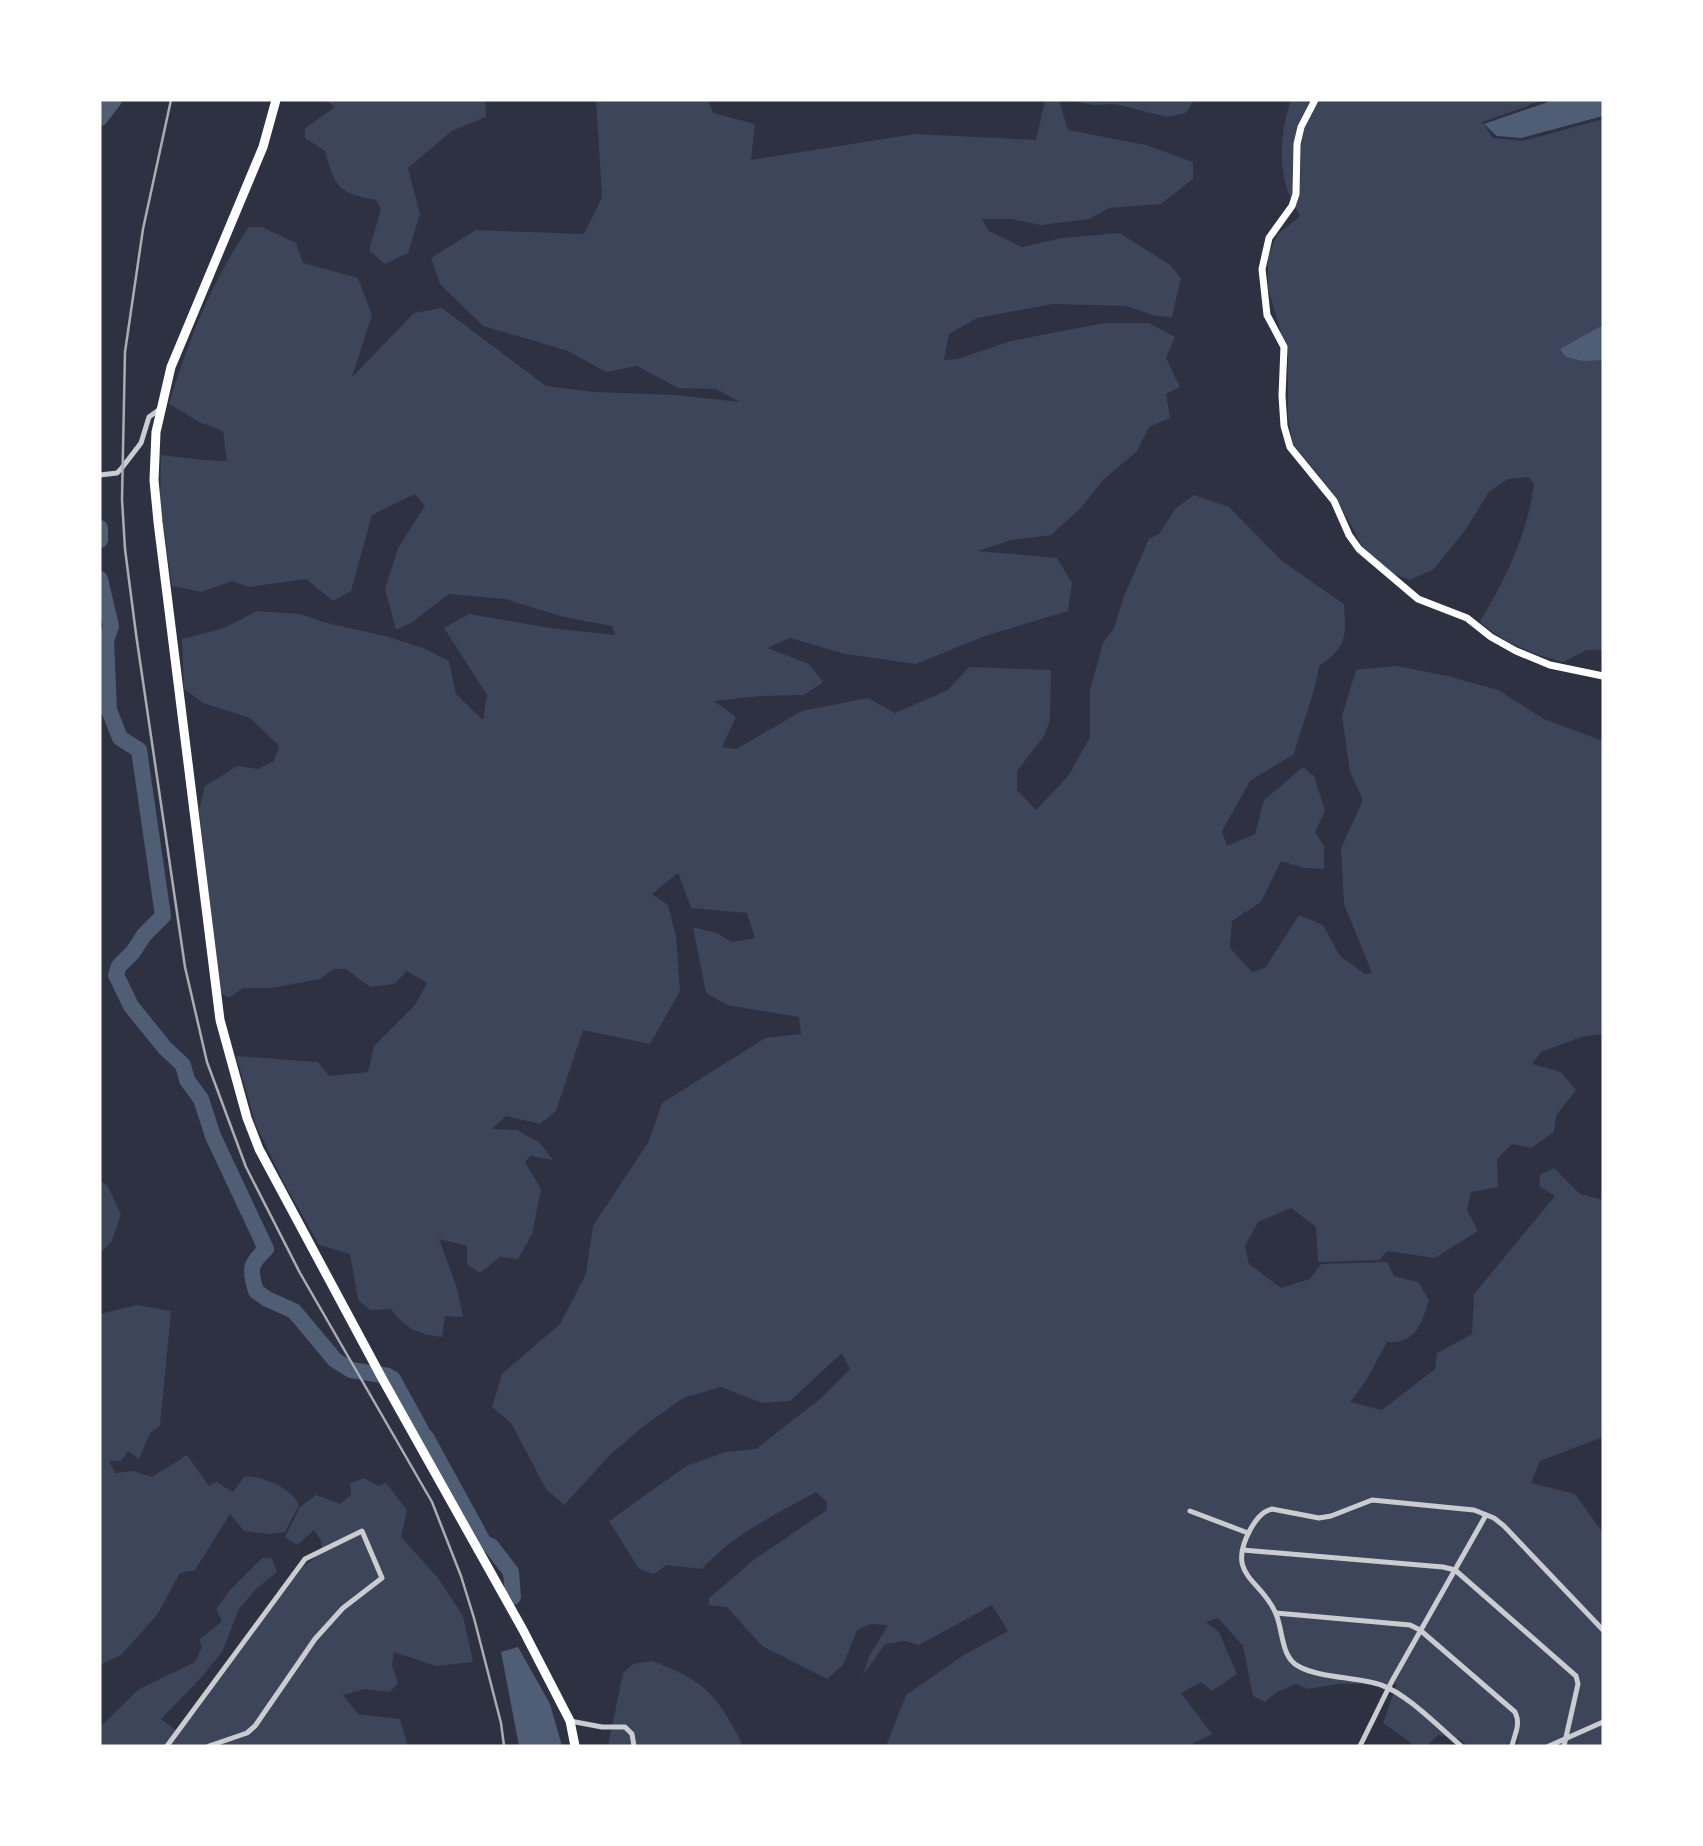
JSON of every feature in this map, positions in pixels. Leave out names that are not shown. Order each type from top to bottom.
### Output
[{"type":"highway","points":[[276,100],[263,147],[171,367],[156,432],[154,480],[220,1020],[247,1118],[259,1149],[377,1370],[523,1630],[569,1721],[575,1746]]},
{"type":"main road","points":[[1315,100],[1301,127],[1297,144],[1296,194],[1292,206],[1269,238],[1262,269],[1267,315],[1283,347],[1284,426],[1290,447],[1334,501],[1349,535],[1359,549],[1418,599],[1467,618],[1491,637],[1550,666],[1603,676]]},
{"type":"street","points":[[100,475],[117,473],[121,469],[141,443],[149,417],[160,410]]},
{"type":"street","points":[[1461,1746],[1389,1688],[1296,1665],[1290,1660],[1276,1613],[1244,1571],[1241,1561],[1248,1533],[1266,1511],[1272,1509],[1319,1518],[1371,1500],[1474,1510],[1504,1526],[1603,1630]]},
{"type":"street","points":[[1190,1511],[1248,1533]]},
{"type":"street","points":[[1360,1746],[1420,1630],[1486,1515]]},
{"type":"street","points":[[167,1746],[305,1559],[362,1531],[382,1578],[342,1608],[315,1639],[255,1726],[247,1733],[209,1746]]},
{"type":"street","points":[[1243,1549],[1455,1570],[1576,1676],[1578,1684],[1564,1743]]},
{"type":"street","points":[[1276,1613],[1410,1625],[1420,1630],[1515,1712],[1518,1727],[1513,1746]]},
{"type":"street","points":[[569,1721],[602,1727],[625,1727],[632,1734],[634,1746]]},
{"type":"street","points":[[1549,1746],[1564,1743],[1603,1722]]},
{"type":"shaded area","points":[[325,100],[485,100],[486,117],[452,131],[408,168],[420,214],[408,253],[385,264],[369,250],[381,209],[376,200],[354,195],[340,187],[325,151],[305,138],[305,128],[335,107]]},
{"type":"shaded area","points":[[596,100],[708,100],[713,113],[755,124],[751,160],[915,134],[1036,140],[1045,100],[1059,100],[1068,130],[1146,145],[1193,162],[1193,179],[1161,204],[1109,208],[1089,219],[1041,225],[1011,219],[982,219],[989,231],[1022,247],[1062,238],[1120,233],[1170,265],[1181,278],[1172,317],[1156,316],[1126,306],[1053,304],[977,318],[949,334],[944,360],[958,359],[1011,341],[1104,323],[1149,323],[1175,337],[1166,358],[1180,387],[1166,394],[1170,418],[1149,427],[1137,451],[1103,480],[1081,508],[1051,535],[1011,540],[978,551],[1057,558],[1072,583],[1068,611],[985,636],[916,664],[845,654],[790,638],[767,648],[809,664],[823,682],[804,695],[714,701],[736,717],[722,747],[736,749],[802,711],[868,698],[895,713],[948,690],[969,667],[1051,670],[1050,721],[1044,736],[1017,771],[1017,790],[1036,810],[1069,775],[1090,737],[1090,690],[1103,643],[1114,628],[1124,596],[1149,539],[1159,534],[1176,508],[1194,495],[1229,507],[1282,561],[1344,604],[1343,640],[1335,652],[1319,666],[1294,754],[1250,781],[1222,831],[1227,846],[1255,834],[1264,800],[1303,767],[1314,776],[1325,811],[1315,832],[1324,846],[1324,869],[1305,868],[1281,861],[1261,902],[1232,921],[1230,948],[1252,972],[1265,968],[1299,915],[1323,925],[1340,956],[1365,974],[1372,973],[1344,904],[1341,848],[1363,800],[1350,772],[1342,716],[1356,670],[1396,666],[1448,676],[1498,690],[1544,719],[1603,741],[1603,1034],[1581,1037],[1541,1052],[1532,1064],[1561,1072],[1576,1090],[1556,1116],[1554,1132],[1531,1148],[1512,1144],[1497,1159],[1498,1187],[1471,1192],[1467,1210],[1478,1231],[1435,1258],[1387,1251],[1379,1260],[1318,1262],[1316,1227],[1291,1208],[1258,1222],[1245,1246],[1249,1264],[1281,1288],[1310,1279],[1321,1264],[1387,1262],[1394,1276],[1418,1282],[1429,1300],[1424,1317],[1411,1336],[1397,1342],[1387,1342],[1366,1381],[1350,1402],[1382,1410],[1435,1369],[1437,1353],[1472,1334],[1474,1294],[1555,1196],[1539,1186],[1540,1175],[1554,1168],[1580,1194],[1603,1200],[1603,1437],[1540,1461],[1531,1483],[1575,1494],[1603,1533],[1603,1746],[1517,1746],[1519,1734],[1516,1730],[1511,1746],[1467,1746],[1460,1739],[1438,1735],[1427,1746],[1415,1746],[1383,1723],[1397,1684],[1338,1684],[1308,1689],[1296,1684],[1277,1692],[1265,1702],[1253,1696],[1243,1646],[1218,1618],[1206,1622],[1219,1632],[1237,1674],[1212,1691],[1201,1682],[1181,1693],[1212,1734],[1188,1746],[886,1746],[906,1695],[964,1655],[1008,1631],[992,1605],[919,1645],[904,1641],[885,1644],[863,1675],[869,1657],[888,1625],[870,1624],[857,1630],[843,1665],[827,1679],[762,1646],[727,1607],[709,1605],[709,1598],[756,1558],[827,1510],[827,1502],[816,1492],[741,1535],[702,1569],[667,1565],[654,1574],[639,1569],[609,1521],[686,1466],[726,1452],[756,1449],[820,1399],[850,1369],[842,1353],[790,1401],[762,1403],[721,1387],[683,1398],[611,1454],[564,1505],[546,1489],[511,1423],[492,1407],[502,1374],[560,1324],[586,1274],[593,1226],[649,1141],[662,1103],[765,1038],[801,1034],[799,1017],[727,1005],[706,993],[693,927],[717,933],[732,942],[755,938],[747,913],[691,908],[678,873],[652,894],[668,905],[676,936],[680,991],[650,1044],[583,1030],[556,1111],[540,1124],[506,1116],[492,1129],[517,1130],[540,1143],[553,1160],[531,1156],[525,1162],[541,1189],[532,1234],[518,1259],[500,1257],[480,1273],[467,1264],[467,1246],[439,1239],[457,1288],[463,1317],[445,1316],[442,1337],[413,1329],[391,1309],[370,1310],[358,1300],[350,1254],[319,1245],[284,1183],[256,1125],[236,1056],[318,1062],[329,1076],[368,1072],[374,1046],[415,1005],[427,983],[407,971],[394,984],[370,987],[346,969],[334,969],[320,979],[272,988],[243,988],[229,998],[220,993],[199,809],[205,786],[237,766],[258,769],[274,761],[279,746],[250,718],[203,703],[184,689],[182,639],[224,628],[257,611],[300,614],[385,636],[423,648],[449,661],[456,694],[483,720],[487,695],[444,628],[469,614],[550,628],[615,635],[612,626],[564,617],[505,599],[449,594],[411,623],[396,630],[385,589],[398,548],[425,506],[415,494],[372,515],[351,591],[333,601],[306,579],[249,587],[232,581],[202,592],[172,586],[160,503],[161,455],[227,461],[223,431],[199,422],[169,404],[202,312],[223,268],[249,227],[262,227],[296,243],[303,263],[358,278],[372,315],[352,377],[414,313],[442,308],[546,386],[740,402],[716,389],[678,388],[637,366],[606,372],[568,351],[483,326],[440,284],[431,258],[476,230],[584,234],[602,197]]},
{"type":"shaded area","points":[[1067,100],[1194,100],[1186,113],[1167,117],[1115,104],[1094,105]]},
{"type":"shaded area","points":[[1291,100],[1544,100],[1482,122],[1493,138],[1523,141],[1603,119],[1603,655],[1602,650],[1587,650],[1563,662],[1519,647],[1480,622],[1521,539],[1534,484],[1528,477],[1508,479],[1489,492],[1466,529],[1434,569],[1410,580],[1373,566],[1340,505],[1293,444],[1288,418],[1288,356],[1268,288],[1268,256],[1277,235],[1300,216],[1288,192],[1282,158],[1283,134]]},
{"type":"shaded area","points":[[1554,100],[1603,100],[1603,116],[1521,138],[1497,136],[1484,124]]},
{"type":"shaded area","points":[[1603,325],[1603,360],[1583,361],[1566,357],[1560,349]]},
{"type":"shaded area","points":[[100,1181],[107,1185],[121,1214],[112,1241],[100,1253]]},
{"type":"shaded area","points":[[137,1305],[171,1311],[160,1426],[150,1433],[139,1459],[128,1451],[121,1461],[109,1461],[115,1473],[133,1471],[152,1477],[187,1455],[209,1486],[216,1482],[233,1492],[245,1476],[252,1477],[269,1481],[284,1489],[299,1505],[285,1532],[270,1534],[244,1531],[230,1514],[195,1570],[180,1573],[157,1615],[121,1655],[100,1665],[100,1314]]},
{"type":"shaded area","points":[[364,1478],[378,1486],[386,1483],[407,1510],[401,1537],[438,1578],[463,1616],[473,1662],[436,1666],[394,1652],[392,1665],[398,1683],[390,1692],[365,1689],[343,1695],[358,1714],[400,1719],[408,1746],[100,1746],[100,1727],[139,1689],[195,1662],[202,1647],[199,1640],[222,1621],[216,1609],[230,1590],[262,1558],[272,1558],[277,1572],[256,1589],[239,1609],[222,1652],[161,1719],[176,1730],[304,1566],[322,1552],[321,1540],[314,1530],[297,1545],[285,1537],[300,1507],[316,1495],[340,1504],[351,1495],[350,1483]]},
{"type":"shaded area","points":[[518,1647],[550,1704],[562,1746],[519,1746],[501,1652]]},
{"type":"shaded area","points":[[652,1661],[685,1676],[708,1692],[726,1714],[743,1746],[608,1746],[623,1673],[633,1664]]},
{"type":"waterway","points":[[100,118],[114,100]]},
{"type":"waterway","points":[[100,528],[100,540]]},
{"type":"waterway","points":[[100,579],[111,626],[106,641],[109,710],[120,738],[139,750],[163,916],[119,966],[116,975],[131,1006],[165,1048],[183,1065],[187,1080],[201,1099],[213,1136],[266,1249],[252,1267],[256,1291],[294,1311],[335,1360],[351,1370],[393,1379],[421,1430]]},
{"type":"waterway","points":[[426,1437],[484,1543],[491,1546],[511,1572],[513,1597]]},
{"type":"railway","points":[[171,100],[143,229],[125,352],[122,499],[125,549],[136,634],[185,967],[207,1062],[246,1167],[300,1273],[432,1502],[474,1618],[501,1723],[504,1746]]}]
